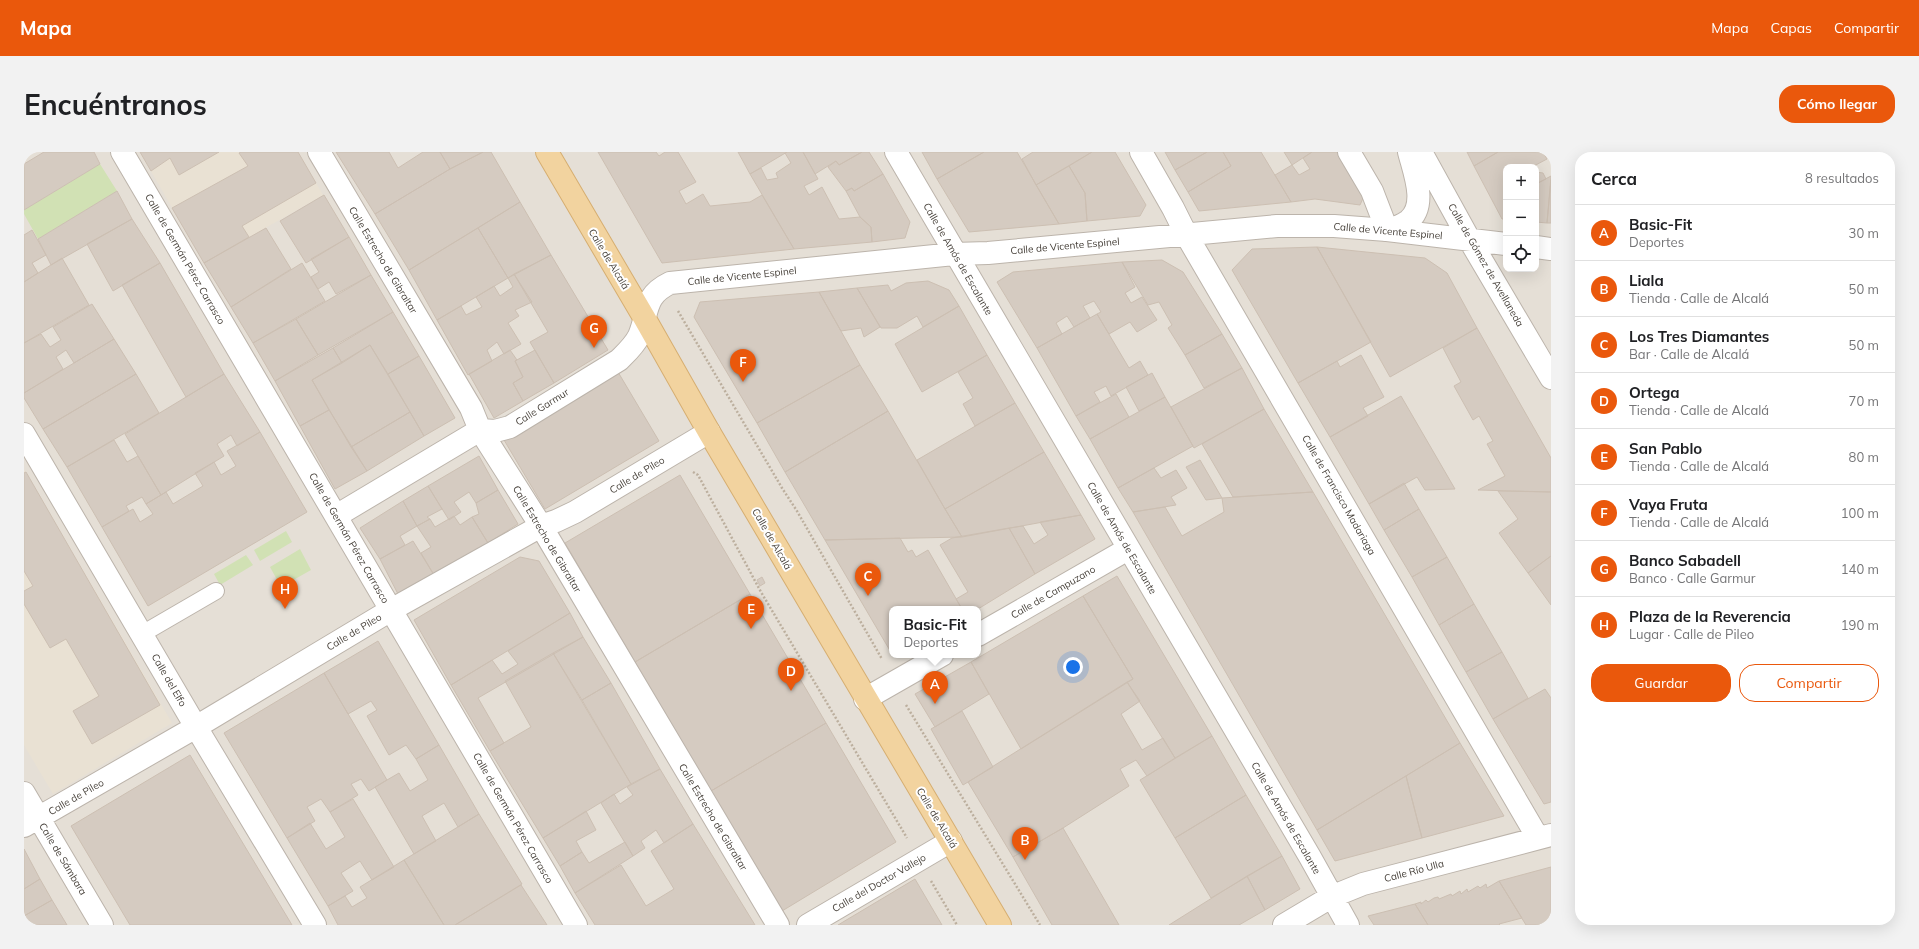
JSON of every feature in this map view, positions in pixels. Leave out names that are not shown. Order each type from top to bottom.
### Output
[{"type":"main road","name":"Calle de Alcalá","points":[[547,152],[645,318],[709,432],[865,699],[1000,925]]},
{"type":"street","name":"Calle de Germán Pérez Carrasco","points":[[122,152],[576,925]]},
{"type":"street","name":"Calle Estrecho de Gibraltar","points":[[319,152],[471,408],[480,430],[541,526],[778,925]]},
{"type":"street","name":"Calle de Amós de Escalante","points":[[896,152],[954,254],[1310,857],[1348,925]]},
{"type":"street","name":"Calle de Francisco Madariaga","points":[[1141,152],[1173,208],[1186,236],[1544,836]]},
{"type":"street","points":[[1349,152],[1372,191],[1387,230],[1408,221],[1415,213],[1418,203],[1418,190],[1409,152]]},
{"type":"street","name":"Calle de Gómez de Avellaneda","points":[[1421,152],[1469,239],[1551,378]]},
{"type":"street","name":"Calle de Vicente Espinel","points":[[645,318],[650,301],[658,289],[670,283],[954,254],[988,253],[1186,236],[1277,226],[1334,226],[1387,230],[1503,244]]},
{"type":"street","points":[[1539,247],[1551,249]]},
{"type":"street","name":"Calle Garmur","points":[[480,430],[495,431],[510,427],[619,360],[632,347],[638,337],[645,318]]},
{"type":"street","points":[[336,516],[480,430]]},
{"type":"street","name":"Calle de Pileo","points":[[32,822],[196,728],[391,610],[541,526],[575,512],[709,432]]},
{"type":"street","name":"Calle del Elfo","points":[[24,434],[196,728],[315,925]]},
{"type":"street","name":"Calle de Campuzano","points":[[981,633],[1128,549]]},
{"type":"street","points":[[865,699],[937,658]]},
{"type":"street","name":"Calle de Sámbara","points":[[24,792],[32,822],[102,925]]},
{"type":"street","name":"Calle Río Ulla","points":[[1284,925],[1331,897],[1364,884],[1544,836]]},
{"type":"street","name":"Calle del Doctor Vallejo","points":[[808,925],[951,841]]},
{"type":"lane","points":[[142,634],[216,591]]},
{"type":"path","points":[[678,311],[797,511],[884,663]]},
{"type":"path","points":[[692,472],[698,475],[762,592],[900,827]]},
{"type":"path","points":[[906,704],[1040,925]]},
{"type":"path","points":[[929,877],[957,925]]},
{"type":"shaded area","points":[[24,152],[1551,152],[1551,925],[24,925]]},
{"type":"shaded area","points":[[140,152],[298,152],[323,195],[204,263]]},
{"type":"shaded area","points":[[24,469],[172,723],[53,794],[24,745]]},
{"type":"green space","points":[[100,164],[117,191],[38,239],[24,214],[24,210]]},
{"type":"green space","points":[[286,531],[292,542],[260,561],[254,550]]},
{"type":"green space","points":[[300,549],[311,570],[281,587],[270,567]]},
{"type":"green space","points":[[246,555],[253,565],[220,585],[214,574]]},
{"type":"building","points":[[44,152],[94,152],[100,164],[24,210],[24,164]]},
{"type":"building","points":[[140,152],[219,152],[179,175],[170,158],[151,171]]},
{"type":"building","points":[[298,152],[316,183],[242,226],[249,237],[204,263],[172,208],[248,166],[239,153]]},
{"type":"building","points":[[336,152],[389,152],[398,168],[423,152],[440,152],[450,169],[375,214]]},
{"type":"building","points":[[440,152],[483,152],[450,169]]},
{"type":"building","points":[[483,152],[491,152],[520,202],[409,270],[375,214],[450,169]]},
{"type":"building","points":[[598,152],[656,152],[659,156],[665,152],[678,152],[696,182],[679,191],[686,204],[703,194],[710,206],[750,202],[762,195],[794,249],[662,263]]},
{"type":"building","points":[[738,152],[787,152],[750,174]]},
{"type":"building","points":[[803,152],[818,179],[804,186],[809,195],[822,187],[839,219],[860,217],[871,227],[872,242],[794,249],[750,174],[761,168],[767,180],[778,178],[776,173],[791,163],[785,153]]},
{"type":"building","points":[[803,152],[862,152],[839,165],[836,161],[815,174]]},
{"type":"building","points":[[862,152],[869,152],[883,174],[854,191],[852,188],[846,191],[828,167],[836,161],[839,165]]},
{"type":"building","points":[[922,152],[984,152],[937,179]]},
{"type":"building","points":[[984,152],[1017,152],[1059,224],[969,232],[937,179]]},
{"type":"building","points":[[1033,152],[1092,152],[1036,185],[1022,159]]},
{"type":"building","points":[[1092,152],[1115,152],[1146,205],[1140,216],[1087,221],[1085,193],[1069,166]]},
{"type":"building","points":[[1165,152],[1207,152],[1175,170]]},
{"type":"building","points":[[1207,152],[1223,152],[1231,166],[1188,192],[1175,170]]},
{"type":"building","points":[[1223,152],[1261,152],[1291,202],[1199,211],[1188,192],[1231,166]]},
{"type":"building","points":[[1284,152],[1312,152],[1292,165]]},
{"type":"building","points":[[1312,152],[1338,152],[1364,196],[1360,205],[1315,199],[1291,202],[1275,175],[1292,165],[1299,175],[1310,169],[1303,158]]},
{"type":"building","points":[[1467,152],[1498,152],[1474,166]]},
{"type":"building","points":[[1498,152],[1543,152],[1547,159],[1538,164],[1503,164],[1503,219],[1474,166]]},
{"type":"building","points":[[1069,166],[1085,193],[1087,221],[1059,224],[1036,185]]},
{"type":"building","points":[[1539,172],[1543,173],[1546,179],[1539,182]]},
{"type":"building","points":[[883,174],[910,222],[905,238],[872,242],[871,227],[860,217],[846,191],[852,188],[854,191]]},
{"type":"building","points":[[1551,176],[1547,223],[1539,222],[1539,182]]},
{"type":"building","points":[[1551,180],[1551,223],[1547,223]]},
{"type":"building","points":[[117,191],[132,219],[51,265],[38,239]]},
{"type":"building","points":[[324,195],[349,237],[306,263],[280,221]]},
{"type":"building","points":[[520,202],[551,255],[508,278],[478,228]]},
{"type":"building","points":[[132,219],[160,263],[113,291],[87,244]]},
{"type":"building","points":[[266,228],[291,269],[231,307],[204,263]]},
{"type":"building","points":[[478,228],[508,278],[437,320],[409,270]]},
{"type":"building","points":[[32,230],[46,255],[32,263],[38,273],[24,282],[24,235]]},
{"type":"building","points":[[349,237],[371,275],[336,294],[329,282],[318,289],[311,277],[319,272],[311,259]]},
{"type":"building","points":[[1317,247],[1371,342],[1298,383],[1232,270],[1252,249]]},
{"type":"building","points":[[1317,247],[1425,258],[1447,273],[1477,328],[1390,377]]},
{"type":"building","points":[[551,255],[608,350],[554,383],[530,342],[548,332],[514,274]]},
{"type":"building","points":[[62,258],[89,305],[24,343],[24,282]]},
{"type":"building","points":[[1162,260],[1183,272],[1222,334],[1185,355],[1168,328],[1172,325],[1159,302],[1148,305],[1122,262]]},
{"type":"building","points":[[1122,262],[1135,287],[1125,293],[1131,303],[1142,297],[1157,320],[1137,332],[1130,322],[1109,334],[1097,314],[1101,312],[1094,301],[1083,306],[1090,318],[1074,327],[1067,316],[1056,323],[1062,334],[1037,348],[997,282],[1013,272]]},
{"type":"building","points":[[160,263],[224,374],[186,397],[122,285]]},
{"type":"building","points":[[302,263],[325,301],[253,343],[231,307]]},
{"type":"building","points":[[514,274],[532,302],[515,310],[519,316],[508,323],[521,344],[504,354],[497,342],[487,350],[492,361],[468,375],[437,320],[461,306],[466,315],[482,307],[476,297],[494,286],[500,296],[513,287],[508,278]]},
{"type":"building","points":[[371,275],[393,312],[318,355],[296,319]]},
{"type":"building","points":[[928,281],[949,290],[959,306],[923,327],[917,316],[897,328],[881,328],[857,288],[888,285],[891,291],[906,283]]},
{"type":"building","points":[[857,288],[880,327],[864,337],[861,328],[841,331],[819,292]]},
{"type":"building","points":[[819,292],[860,365],[757,423],[694,317],[700,302]]},
{"type":"building","points":[[92,304],[114,339],[74,363],[66,350],[56,357],[63,369],[24,393],[24,343],[41,334],[50,347],[61,340],[53,327]]},
{"type":"building","points":[[959,306],[987,355],[922,392],[895,344]]},
{"type":"building","points":[[393,312],[419,356],[388,374],[370,345],[342,363],[333,348]]},
{"type":"building","points":[[1097,314],[1129,368],[1140,361],[1148,375],[1111,396],[1106,386],[1094,392],[1100,402],[1076,416],[1037,348]]},
{"type":"building","points":[[296,319],[318,355],[275,381],[253,343]]},
{"type":"building","points":[[1477,328],[1551,458],[1551,492],[1478,490],[1505,476],[1487,444],[1493,441],[1479,416],[1473,420],[1454,386],[1461,382],[1443,348]]},
{"type":"building","points":[[1222,334],[1242,368],[1204,388],[1185,355]]},
{"type":"building","points":[[114,339],[136,374],[43,429],[24,398],[24,393]]},
{"type":"building","points":[[370,345],[410,412],[351,447],[312,380]]},
{"type":"building","points":[[333,348],[342,363],[312,380],[329,410],[300,426],[275,381]]},
{"type":"building","points":[[510,350],[517,360],[515,361],[523,377],[513,383],[523,401],[494,418],[469,374]]},
{"type":"building","points":[[535,350],[554,383],[523,401],[513,383],[523,377],[515,361]]},
{"type":"building","points":[[987,355],[1015,403],[975,426],[963,404],[973,398],[958,372]]},
{"type":"building","points":[[1361,355],[1384,397],[1363,408],[1368,416],[1330,437],[1298,383],[1337,361],[1340,367]]},
{"type":"building","points":[[419,356],[455,418],[424,436],[388,374]]},
{"type":"building","points":[[860,365],[888,411],[785,472],[757,423]]},
{"type":"building","points":[[1242,368],[1264,409],[1194,448],[1171,407]]},
{"type":"building","points":[[618,372],[659,441],[545,509],[504,440]]},
{"type":"building","points":[[1152,373],[1165,397],[1139,411],[1126,387]]},
{"type":"building","points":[[136,374],[159,413],[67,467],[43,429]]},
{"type":"building","points":[[224,374],[260,432],[237,446],[231,435],[217,444],[224,456],[161,495],[125,434]]},
{"type":"building","points":[[1116,394],[1129,417],[1090,439],[1076,416]]},
{"type":"building","points":[[1401,396],[1455,489],[1425,490],[1417,477],[1369,504],[1330,437]]},
{"type":"building","points":[[1165,397],[1193,446],[1118,488],[1090,439]]},
{"type":"building","points":[[1015,403],[1044,452],[945,509],[917,460]]},
{"type":"building","points":[[1264,409],[1313,492],[1233,497],[1202,444]]},
{"type":"building","points":[[329,410],[367,471],[335,489],[300,426]]},
{"type":"building","points":[[888,411],[962,537],[825,540],[785,472]]},
{"type":"building","points":[[410,412],[424,436],[367,471],[351,447]]},
{"type":"building","points":[[260,432],[307,512],[148,606],[102,527],[133,509],[140,522],[153,514],[146,504],[166,492],[173,504],[203,486],[195,473],[214,462],[221,475],[236,466],[227,451]]},
{"type":"building","points":[[114,440],[127,462],[138,456],[161,495],[146,504],[142,497],[126,506],[129,511],[102,527],[67,467]]},
{"type":"building","points":[[1044,452],[1081,515],[962,537],[945,509]]},
{"type":"building","points":[[479,456],[498,490],[476,503],[469,492],[454,502],[461,512],[449,520],[428,486]]},
{"type":"building","points":[[1200,460],[1222,498],[1206,500],[1186,467]]},
{"type":"building","points":[[1154,468],[1161,478],[1176,470],[1187,488],[1171,497],[1176,505],[1133,512],[1118,488]]},
{"type":"building","points":[[26,472],[160,705],[92,744],[73,711],[99,696],[66,639],[50,648],[24,604],[24,591],[33,586],[24,571],[24,473]]},
{"type":"building","points":[[680,475],[750,594],[635,662],[565,543]]},
{"type":"building","points":[[1404,483],[1419,509],[1384,530],[1369,504]]},
{"type":"building","points":[[428,486],[442,509],[427,517],[430,519],[417,526],[403,501]]},
{"type":"building","points":[[498,490],[518,524],[488,543],[472,517],[479,514],[476,503]]},
{"type":"building","points":[[1498,491],[1551,492],[1551,556],[1528,573],[1499,533],[1518,519]]},
{"type":"building","points":[[1313,492],[1460,743],[1317,830],[1133,512],[1165,507],[1182,536],[1224,512],[1222,498]]},
{"type":"building","points":[[403,501],[417,526],[400,536],[405,545],[380,559],[360,528]]},
{"type":"building","points":[[1419,509],[1447,557],[1412,577],[1384,530]]},
{"type":"building","points":[[1081,515],[1095,539],[1035,574],[1009,528],[1023,526],[1034,544],[1048,535],[1040,522]]},
{"type":"building","points":[[454,516],[460,525],[472,517],[488,543],[434,575],[421,553],[431,547],[417,526],[430,519],[435,527]]},
{"type":"building","points":[[1009,528],[1035,574],[981,607],[960,606],[956,599],[968,592],[940,545],[952,538]]},
{"type":"building","points":[[900,538],[908,552],[912,550],[916,557],[928,550],[960,606],[889,606],[889,649],[825,540]]},
{"type":"building","points":[[413,541],[434,575],[399,596],[380,559]]},
{"type":"building","points":[[1551,556],[1551,605],[1528,573]]},
{"type":"building","points":[[520,557],[539,561],[570,613],[451,685],[414,620]]},
{"type":"building","points":[[1447,557],[1474,604],[1439,625],[1412,577]]},
{"type":"building","points":[[1117,576],[1212,736],[1175,758],[1127,682],[1133,679],[1083,596]]},
{"type":"building","points":[[762,577],[765,583],[760,586],[757,580]]},
{"type":"building","points":[[750,594],[826,723],[711,791],[635,662]]},
{"type":"building","points":[[1083,596],[1133,679],[1021,749],[971,662],[981,658],[981,656]]},
{"type":"building","points":[[1474,604],[1502,652],[1466,672],[1439,625]]},
{"type":"building","points":[[570,613],[583,637],[478,698],[504,743],[490,751],[451,685],[492,660],[502,674],[518,664],[508,651]]},
{"type":"building","points":[[583,637],[611,683],[582,700],[553,653]]},
{"type":"building","points":[[378,641],[439,745],[416,759],[406,745],[389,755],[367,716],[377,710],[371,701],[348,714],[324,673]]},
{"type":"building","points":[[1502,652],[1528,698],[1493,719],[1466,672]]},
{"type":"building","points":[[553,653],[631,784],[543,838],[490,751],[531,727],[505,681]]},
{"type":"building","points":[[971,662],[989,694],[935,727],[915,694]]},
{"type":"building","points":[[324,673],[387,780],[369,791],[361,779],[351,784],[358,795],[330,812],[321,799],[307,807],[315,821],[287,838],[224,733]]},
{"type":"building","points":[[1127,682],[1140,701],[1121,714],[1142,750],[1163,738],[1175,758],[1147,776],[1136,760],[1120,769],[1129,786],[1063,828],[1013,857],[968,782]]},
{"type":"building","points":[[611,683],[660,769],[631,784],[582,700]]},
{"type":"building","points":[[1545,689],[1551,698],[1551,802],[1544,804],[1493,719]]},
{"type":"building","points":[[962,711],[993,767],[963,785],[931,729]]},
{"type":"building","points":[[826,723],[896,842],[782,911],[711,791]]},
{"type":"building","points":[[1212,736],[1246,795],[1175,838],[1140,780]]},
{"type":"building","points":[[1460,743],[1504,816],[1422,838],[1406,776]]},
{"type":"building","points":[[439,745],[479,814],[458,827],[444,803],[422,816],[436,841],[414,854],[375,787],[399,773],[410,791],[428,780],[416,759]]},
{"type":"building","points":[[190,755],[292,925],[130,925],[71,826]]},
{"type":"building","points":[[660,769],[693,824],[664,843],[656,830],[641,841],[645,848],[633,856],[601,803],[614,794],[620,804],[633,795],[627,787]]},
{"type":"building","points":[[1406,776],[1422,838],[1335,861],[1317,830]]},
{"type":"building","points":[[1246,795],[1282,856],[1211,898],[1175,838]]},
{"type":"building","points":[[353,799],[394,867],[372,880],[360,861],[341,873],[353,891],[328,906],[287,838],[310,823],[326,849],[345,837],[330,812]]},
{"type":"building","points":[[586,811],[596,830],[576,841],[582,852],[560,866],[543,838]]},
{"type":"building","points":[[479,814],[522,884],[455,925],[444,925],[404,860]]},
{"type":"building","points":[[693,824],[755,925],[595,925],[575,893],[621,865],[646,906],[674,889],[651,851]]},
{"type":"building","points":[[1063,828],[1119,925],[1052,925],[1013,857]]},
{"type":"building","points":[[625,842],[633,856],[575,893],[560,866],[582,852],[589,863]]},
{"type":"building","points":[[24,849],[40,879],[24,889]]},
{"type":"building","points":[[1282,856],[1300,889],[1265,910],[1247,876]]},
{"type":"building","points":[[404,860],[444,925],[338,925],[328,906],[345,896],[352,907],[367,898],[360,887]]},
{"type":"building","points":[[1551,867],[1551,925],[1526,925],[1499,881]]},
{"type":"building","points":[[1247,876],[1265,910],[1239,925],[1169,925]]},
{"type":"building","points":[[40,879],[52,900],[24,916],[24,889]]},
{"type":"building","points":[[915,879],[942,925],[838,925]]},
{"type":"building","points":[[1499,881],[1522,918],[1499,924],[1500,925],[1428,925],[1415,904],[1421,902],[1421,904],[1426,900],[1428,902],[1438,897],[1439,899],[1451,894],[1452,896],[1460,891],[1461,894],[1467,889],[1468,892],[1478,886],[1480,888],[1486,884],[1487,888]]},
{"type":"building","points":[[521,885],[547,925],[455,925]]},
{"type":"building","points":[[52,900],[67,925],[26,925],[24,916]]},
{"type":"building","points":[[1415,904],[1428,925],[1374,925],[1368,916]]},
{"type":"place","name":"Banco Sabadell","points":[[594,348]]},
{"type":"place","name":"Vaya Fruta","points":[[743,382]]},
{"type":"place","name":"Los Tres Diamantes","points":[[868,596]]},
{"type":"place","name":"Plaza de la Reverencia","points":[[285,609]]},
{"type":"place","name":"San Pablo","points":[[751,629]]},
{"type":"place","name":"Ortega","points":[[791,691]]},
{"type":"place","name":"Basic-Fit","points":[[935,704]]},
{"type":"place","name":"Liala","points":[[1025,860]]}]
